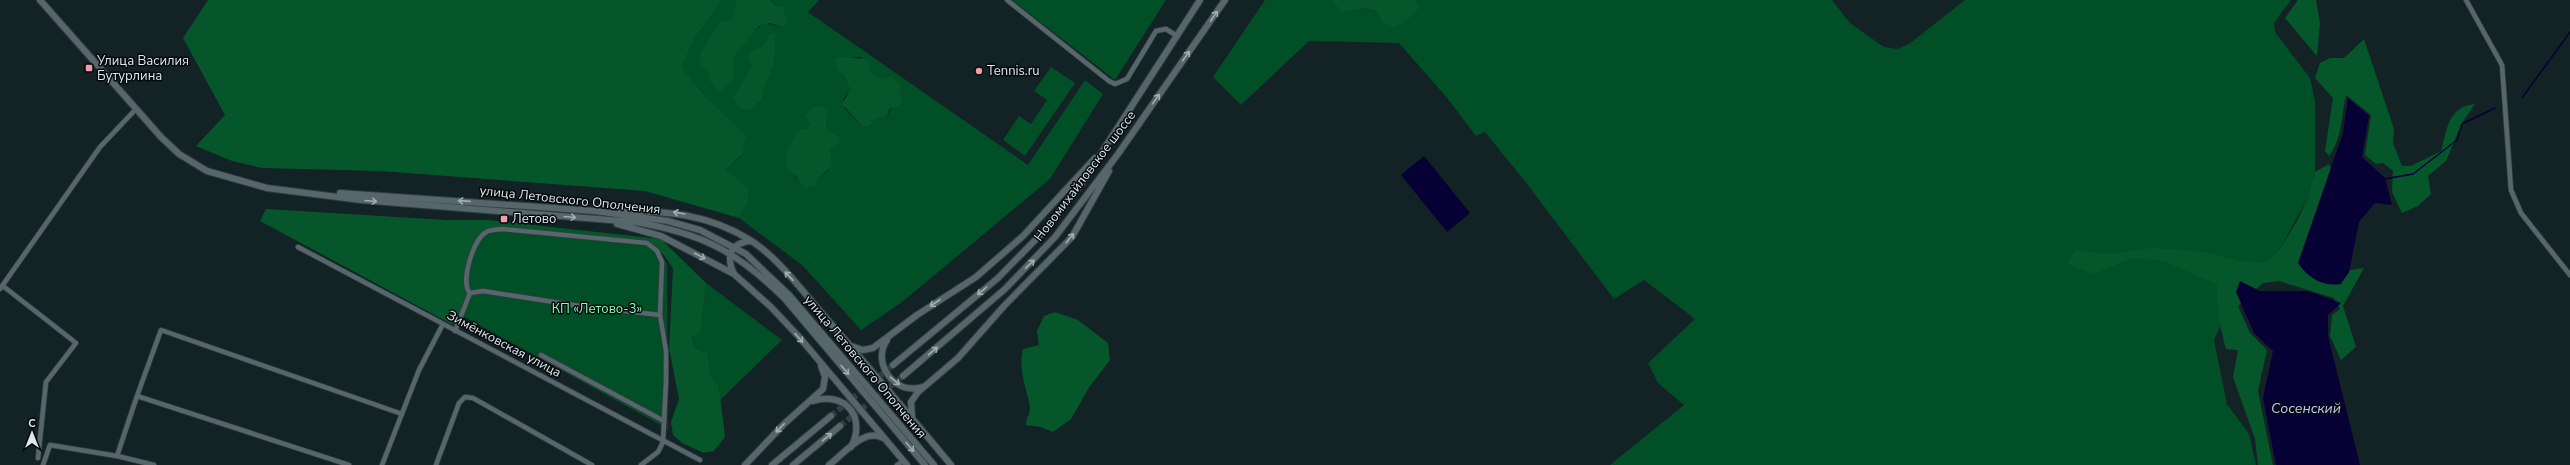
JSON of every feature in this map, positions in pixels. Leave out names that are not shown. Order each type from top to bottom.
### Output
[{"type":"main road","points":[[40,0],[136,109]]},
{"type":"main road","name":"Новомихайловское шоссе","points":[[894,365],[998,278],[1026,250],[1063,208],[1107,145],[1200,0]]},
{"type":"main road","name":"Новомихайловское шоссе","points":[[903,376],[1005,289],[1034,260],[1073,216],[1225,0]]},
{"type":"main road","name":"улица Летовского Ополчения","points":[[136,109],[179,154],[207,171],[266,188],[318,193],[361,200],[635,222],[667,228],[698,237],[730,253],[764,278],[784,299],[924,465]]},
{"type":"main road","points":[[846,342],[858,349],[868,349],[976,277],[1023,236],[1107,145]]},
{"type":"main road","points":[[913,420],[910,408],[911,402],[925,386],[958,358],[1004,306],[1072,237],[1084,218],[1118,154]]},
{"type":"main road","name":"улица Летовского Ополчения","points":[[318,193],[361,193],[595,211],[668,221],[700,230],[735,247],[756,262],[790,296],[934,465]]},
{"type":"main road","points":[[595,211],[675,212],[715,223],[751,241],[788,274],[951,465]]},
{"type":"main road","points":[[598,220],[661,236],[734,274],[771,307],[819,360],[905,463]]},
{"type":"main road","points":[[734,274],[728,262],[730,253],[742,242],[751,241]]},
{"type":"main road","points":[[890,335],[881,353],[881,361],[890,377],[903,387],[918,388],[925,386]]},
{"type":"main road","points":[[745,465],[784,424],[819,394],[825,383],[819,360]]},
{"type":"main road","points":[[809,402],[829,397],[836,399],[849,408],[856,422],[857,430],[851,447]]},
{"type":"main road","points":[[772,465],[831,416]]},
{"type":"main road","points":[[793,465],[840,426]]},
{"type":"main road","points":[[829,465],[851,447],[868,436],[877,435],[885,439]]},
{"type":"street","points":[[1007,0],[1109,81],[1116,84],[1127,79],[1156,31],[1166,29],[1177,36]]},
{"type":"street","points":[[2466,0],[2502,65],[2511,190],[2521,213],[2570,276]]},
{"type":"street","points":[[38,458],[46,382],[76,343],[1,287],[100,147],[136,109]]},
{"type":"street","points":[[455,331],[470,293],[465,282],[476,240],[486,231],[503,229],[647,243],[657,250],[662,262],[660,315],[666,351],[663,442],[658,452],[641,465]]},
{"type":"street","name":"Зимёнковская улица","points":[[298,247],[663,442],[700,460]]},
{"type":"street","points":[[470,293],[482,290],[573,305],[660,315]]},
{"type":"street","points":[[382,465],[419,370],[443,324]]},
{"type":"street","points":[[117,456],[136,396],[161,330],[402,414]]},
{"type":"street","points":[[541,355],[664,421]]},
{"type":"street","points":[[136,396],[349,465]]},
{"type":"street","points":[[436,465],[459,403],[465,396],[473,398],[592,465]]},
{"type":"street","points":[[43,465],[44,456],[50,445],[117,456],[154,465]]},
{"type":"street","points":[[897,465],[905,463]]},
{"type":"green space","points":[[208,0],[722,0],[695,38],[682,67],[705,96],[746,136],[741,155],[726,170],[748,188],[748,202],[739,218],[645,191],[380,171],[262,168],[232,161],[196,146],[225,115],[183,38]]},
{"type":"green space","points":[[722,0],[737,0],[735,16],[709,71],[710,82],[718,91],[733,78],[732,57],[747,38],[764,23],[782,27],[777,7],[770,0],[819,0],[808,12],[1028,165],[1085,80],[1103,94],[1050,179],[902,302],[861,330],[802,265],[739,218],[748,202],[726,170],[741,156],[705,96],[682,67],[695,38]],"holes":[[[770,33],[775,58],[764,89],[762,100],[750,111],[744,110],[736,102],[733,96],[751,67],[747,56],[750,51],[761,47]],[[861,57],[876,78],[881,80],[886,77],[899,89],[899,95],[887,116],[876,119],[868,128],[862,126],[845,109],[843,99],[850,90],[844,75],[850,58]],[[829,110],[826,127],[839,137],[830,148],[828,170],[817,180],[796,179],[794,174],[806,129]]]},
{"type":"green space","points":[[737,0],[770,0],[777,7],[783,7],[787,24],[782,27],[770,23],[759,26],[733,57],[733,79],[722,91],[718,91],[710,82],[708,71],[699,64],[701,52],[721,21],[732,21]]},
{"type":"green space","points":[[1012,0],[1166,0],[1115,80]]},
{"type":"green space","points":[[1265,0],[1332,0],[1341,13],[1365,8],[1376,11],[1382,22],[1420,7],[1416,0],[1832,0],[1850,23],[1884,47],[1897,49],[1909,44],[1965,0],[2291,0],[2274,23],[2275,32],[2310,78],[2315,101],[2315,172],[2307,199],[2280,249],[2263,263],[2236,292],[2214,340],[2227,404],[2249,434],[2256,465],[1610,465],[1684,405],[1658,383],[1648,363],[1695,319],[1644,280],[1614,299],[1524,180],[1485,132],[1476,136],[1448,99],[1399,43],[1309,41],[1241,105],[1213,77]]},
{"type":"green space","points":[[1332,0],[1416,0],[1420,7],[1404,23],[1393,27],[1382,22],[1376,11],[1365,8],[1341,13]]},
{"type":"green space","points":[[2298,0],[2316,0],[2320,23],[2317,56],[2285,18]]},
{"type":"green space","points":[[770,33],[775,34],[775,57],[773,68],[764,89],[762,100],[750,111],[744,110],[737,105],[733,96],[751,67],[747,56],[750,51],[761,47]]},
{"type":"green space","points":[[2364,39],[2394,129],[2393,143],[2402,166],[2411,166],[2441,151],[2447,127],[2454,114],[2466,106],[2475,104],[2462,123],[2446,161],[2428,176],[2431,194],[2418,206],[2402,213],[2392,192],[2393,171],[2383,163],[2376,164],[2365,155],[2371,115],[2346,95],[2341,126],[2334,149],[2329,156],[2325,151],[2333,98],[2315,78],[2320,63],[2330,58],[2344,58]]},
{"type":"green space","points":[[838,57],[866,59],[870,63],[869,69],[875,76],[879,78],[892,77],[901,84],[899,95],[903,100],[900,105],[889,109],[887,116],[876,119],[868,128],[862,126],[842,104],[850,90],[844,75],[839,72],[834,61]]},
{"type":"green space","points":[[1051,67],[1075,83],[1025,156],[1003,140],[1019,116],[1031,124],[1047,100],[1034,91]]},
{"type":"green space","points":[[819,106],[829,110],[826,127],[839,137],[840,143],[830,148],[832,165],[817,180],[816,185],[805,188],[794,174],[789,171],[787,165],[787,154],[790,144],[800,129],[806,129],[810,125],[805,116],[813,107]]},
{"type":"green space","points":[[2329,164],[2333,175],[2338,281],[2350,270],[2364,268],[2343,306],[2356,347],[2341,360],[2330,336],[2332,315],[2340,309],[2334,298],[2279,281],[2263,283],[2238,306],[2250,333],[2267,350],[2258,391],[2273,465],[2258,465],[2255,439],[2233,377],[2238,350],[2226,349],[2222,333],[2218,309],[2217,284],[2163,261],[2133,258],[2094,274],[2067,264],[2075,250],[2106,254],[2152,248],[2206,252],[2240,261],[2263,263],[2280,249],[2297,221],[2307,199],[2315,172]]},
{"type":"green space","points":[[266,209],[447,220],[488,220],[661,239],[706,283],[701,333],[692,337],[696,349],[708,353],[710,373],[719,387],[725,437],[714,451],[704,453],[682,443],[673,435],[671,422],[679,399],[669,348],[673,268],[663,254],[649,244],[502,229],[485,233],[476,243],[468,275],[468,300],[455,326],[260,221]]},
{"type":"green space","name":"КП «Летово-3»","points":[[490,228],[654,244],[667,264],[668,429],[463,316],[472,241]]},
{"type":"green space","points":[[706,283],[782,340],[720,400],[719,387],[710,373],[708,353],[696,349],[692,336],[701,333]]},
{"type":"green space","points":[[1055,312],[1078,320],[1108,343],[1110,360],[1090,386],[1071,419],[1053,432],[1041,427],[1026,425],[1030,406],[1021,364],[1023,349],[1039,345],[1037,331],[1044,316]]},
{"type":"water","points":[[2348,98],[2369,116],[2362,157],[2385,178],[2392,205],[2375,203],[2359,222],[2349,272],[2341,284],[2334,285],[2322,283],[2311,277],[2298,263],[2343,133]]},
{"type":"water","points":[[1424,156],[1470,213],[1447,232],[1401,175]]},
{"type":"water","name":"Сосенский","points":[[2240,281],[2260,291],[2308,291],[2341,303],[2328,315],[2328,336],[2360,465],[2276,465],[2263,398],[2273,351],[2254,333],[2236,292]]},
{"type":"waterway","points":[[2522,98],[2570,32]]},
{"type":"waterway","points":[[2384,179],[2413,174],[2457,140],[2462,124],[2495,108]]},
{"type":"tunnel","points":[[831,416],[893,365]]},
{"type":"tunnel","points":[[840,426],[903,376]]},
{"type":"place","name":"Улица Василия Бутурлина","points":[[89,68]]},
{"type":"place","name":"Tennis.ru","points":[[979,71]]},
{"type":"place","name":"Летово","points":[[504,219]]}]
